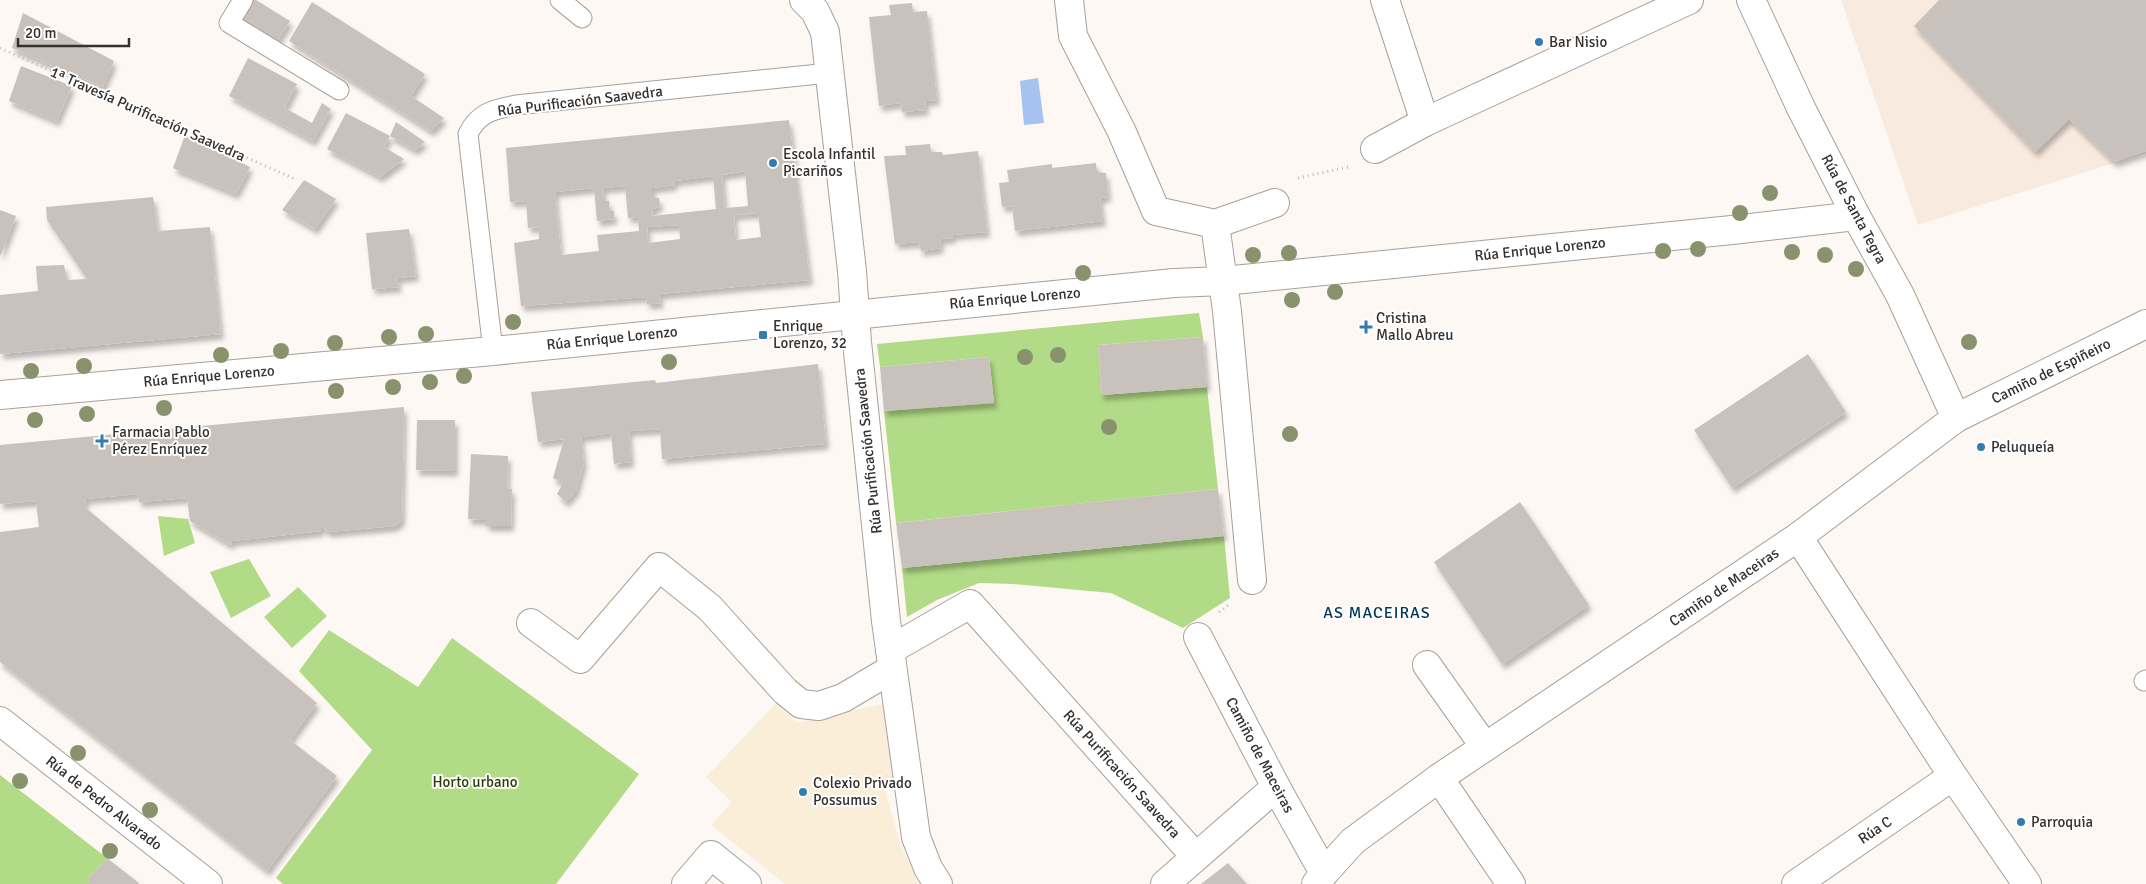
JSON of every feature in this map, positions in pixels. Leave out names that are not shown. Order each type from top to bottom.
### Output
[{"type":"street","name":"Rúa Purificación Saavedra","points":[[804,0],[815,11],[825,32],[891,659],[916,837],[928,868],[938,884]]},
{"type":"street","points":[[1069,0],[1073,36],[1121,130],[1156,211],[1214,224],[1275,203]]},
{"type":"street","points":[[1385,0],[1425,122]]},
{"type":"street","points":[[1375,149],[1425,122],[1688,0]]},
{"type":"street","name":"Rúa de Santa Tegra","points":[[1751,0],[1801,108],[1856,216],[1900,295],[1956,418]]},
{"type":"street","name":"Rúa Enrique Lorenzo","points":[[0,395],[494,351],[1174,283],[1224,281],[1856,216]]},
{"type":"street","points":[[1214,224],[1224,281],[1252,580]]},
{"type":"street","name":"Camiño de Espiñeiro","points":[[1956,418],[2146,324]]},
{"type":"street","name":"Camiño de Maceiras","points":[[1198,637],[1276,787],[1320,878],[1354,840],[1439,778],[1798,537],[1956,418]]},
{"type":"street","points":[[1798,537],[1953,776],[2027,884]]},
{"type":"street","points":[[531,623],[580,659],[660,567],[710,608],[785,691],[801,704],[819,706],[844,698],[891,659]]},
{"type":"street","name":"Rúa Purificación Saavedra","points":[[891,659],[970,604],[1195,856]]},
{"type":"street","points":[[1427,665],[1485,747]]},
{"type":"street","name":"Rúa de Pedro Alvarado","points":[[0,721],[208,884]]},
{"type":"street","name":"Rúa C","points":[[1796,884],[1953,776]]},
{"type":"street","points":[[1439,778],[1511,884]]},
{"type":"street","points":[[1165,884],[1276,787]]},
{"type":"street","points":[[686,884],[711,855],[747,884]]},
{"type":"lane","points":[[243,0],[230,23],[339,90]]},
{"type":"lane","points":[[560,0],[582,18]]},
{"type":"lane","name":"Rúa Purificación Saavedra","points":[[494,351],[468,134],[475,121],[493,110],[516,106],[829,73]]},
{"type":"path","name":"1ª Travesía Purificación Saavedra","points":[[0,48],[297,180]]},
{"type":"path","points":[[1275,203],[1284,185],[1293,180],[1355,166],[1359,158],[1375,149]]},
{"type":"path","points":[[1198,637],[1200,627],[1247,590],[1252,580]]},
{"type":"shaded area","points":[[1841,0],[2146,0],[2146,153],[1918,225]]},
{"type":"shaded area","name":"Colexio Privado Possumus","points":[[890,702],[898,778],[883,782],[899,840],[918,884],[785,884],[711,825],[732,802],[706,777],[776,703],[797,723]]},
{"type":"green space","points":[[1199,313],[1203,337],[1098,345],[1101,395],[1207,387],[1218,489],[896,523],[884,411],[994,402],[989,357],[880,367],[877,344]]},
{"type":"green space","points":[[158,516],[188,519],[195,543],[164,556]]},
{"type":"green space","points":[[1224,536],[1230,598],[1183,628],[1111,593],[1012,584],[979,583],[937,600],[907,617],[902,568]]},
{"type":"green space","points":[[249,559],[271,596],[231,618],[210,572]]},
{"type":"green space","points":[[298,587],[327,616],[292,648],[264,617]]},
{"type":"green space","name":"Horto urbano","points":[[329,630],[418,687],[452,638],[639,774],[556,884],[283,884],[276,878],[372,750],[299,671]]},
{"type":"green space","points":[[0,775],[107,858],[87,880],[91,884],[0,884]]},
{"type":"water","points":[[1038,78],[1044,123],[1024,125],[1020,81]]},
{"type":"building","points":[[250,0],[256,0],[290,21],[276,43],[239,21]]},
{"type":"building","points":[[1939,0],[2146,0],[2146,151],[2114,162],[2069,119],[2035,152],[1914,26]]},
{"type":"building","points":[[312,2],[425,74],[411,96],[444,118],[431,131],[289,41]]},
{"type":"building","points":[[912,3],[913,12],[927,11],[937,100],[925,101],[926,110],[902,112],[900,103],[879,106],[869,17],[891,15],[889,5]]},
{"type":"building","points":[[23,13],[114,61],[103,87],[12,48]]},
{"type":"building","points":[[248,58],[297,84],[285,108],[312,123],[322,103],[331,109],[313,141],[229,96]]},
{"type":"building","points":[[21,66],[72,86],[57,121],[9,101]]},
{"type":"building","points":[[346,113],[390,136],[384,147],[404,159],[380,177],[327,149]]},
{"type":"building","points":[[789,120],[810,280],[659,294],[661,303],[647,304],[646,297],[521,306],[514,243],[539,239],[539,227],[528,228],[526,201],[510,202],[506,148]],"holes":[[[745,171],[748,206],[725,208],[722,175]],[[713,176],[716,209],[652,216],[653,209],[660,206],[659,198],[652,197],[652,188],[675,185],[674,181]],[[625,186],[628,218],[638,217],[639,231],[597,235],[599,251],[561,255],[555,192],[594,188],[597,221],[614,219],[614,211],[609,211],[609,201],[604,201],[603,188]],[[758,213],[761,237],[736,240],[734,215]],[[679,225],[680,239],[648,243],[647,227]]]},
{"type":"building","points":[[396,122],[425,142],[415,150],[390,136]]},
{"type":"building","points":[[185,135],[250,167],[236,194],[173,168]]},
{"type":"building","points":[[930,144],[931,152],[942,152],[943,155],[978,151],[987,232],[952,235],[953,238],[940,239],[941,248],[921,251],[919,242],[895,244],[884,156],[906,155],[905,146]]},
{"type":"building","points":[[1096,163],[1097,172],[1106,173],[1108,197],[1100,198],[1103,221],[1015,231],[1012,206],[1002,207],[999,183],[1009,182],[1007,170],[1052,164],[1052,168]]},
{"type":"building","points":[[304,180],[336,199],[315,229],[282,210]]},
{"type":"building","points":[[153,197],[158,231],[210,227],[221,334],[0,354],[0,295],[38,291],[36,266],[64,265],[67,280],[87,279],[47,220],[46,207]]},
{"type":"building","points":[[0,210],[16,216],[0,257]]},
{"type":"building","points":[[409,229],[416,276],[397,278],[399,287],[372,289],[366,233]]},
{"type":"building","points":[[1203,337],[1207,387],[1101,395],[1098,345]]},
{"type":"building","points":[[1808,354],[1846,412],[1732,488],[1694,430]]},
{"type":"building","points":[[989,357],[994,403],[884,411],[880,367]]},
{"type":"building","points":[[818,364],[826,444],[662,459],[660,429],[629,431],[631,462],[614,464],[611,433],[581,437],[584,463],[576,491],[566,502],[557,494],[563,483],[553,478],[564,439],[538,442],[531,392],[655,380],[656,383]]},
{"type":"building","points":[[404,407],[402,520],[395,526],[328,532],[321,526],[321,531],[232,541],[231,545],[190,521],[187,498],[139,502],[138,494],[85,499],[86,508],[317,703],[290,740],[337,776],[267,871],[0,662],[0,532],[39,527],[36,501],[0,504],[0,445]]},
{"type":"building","points":[[417,420],[455,420],[455,471],[416,470]]},
{"type":"building","points":[[471,454],[508,456],[507,489],[512,489],[511,526],[486,526],[486,520],[468,519]]},
{"type":"building","points":[[1218,489],[1224,536],[902,568],[896,523]]},
{"type":"building","points":[[1520,502],[1589,605],[1502,664],[1434,562]]},
{"type":"building","points":[[107,858],[139,883],[91,884],[87,880]]},
{"type":"building","points":[[1228,863],[1247,884],[1201,884]]},
{"type":"place","name":"Bar Nisio","points":[[1539,42]]},
{"type":"place","name":"Escola Infantil Picariños","points":[[773,163]]},
{"type":"place","name":"Cristina Mallo Abreu","points":[[1366,327]]},
{"type":"place","name":"Enrique Lorenzo, 32","points":[[763,335]]},
{"type":"place","name":"Farmacia Pablo Pérez Enríquez","points":[[102,441]]},
{"type":"place","name":"Peluqueía","points":[[1981,447]]},
{"type":"place","name":"Colexio Privado Possumus","points":[[803,792]]},
{"type":"place","name":"Parroquia","points":[[2021,822]]},
{"type":"district","name":"AS MACEIRAS","points":[[1377,613]]}]
